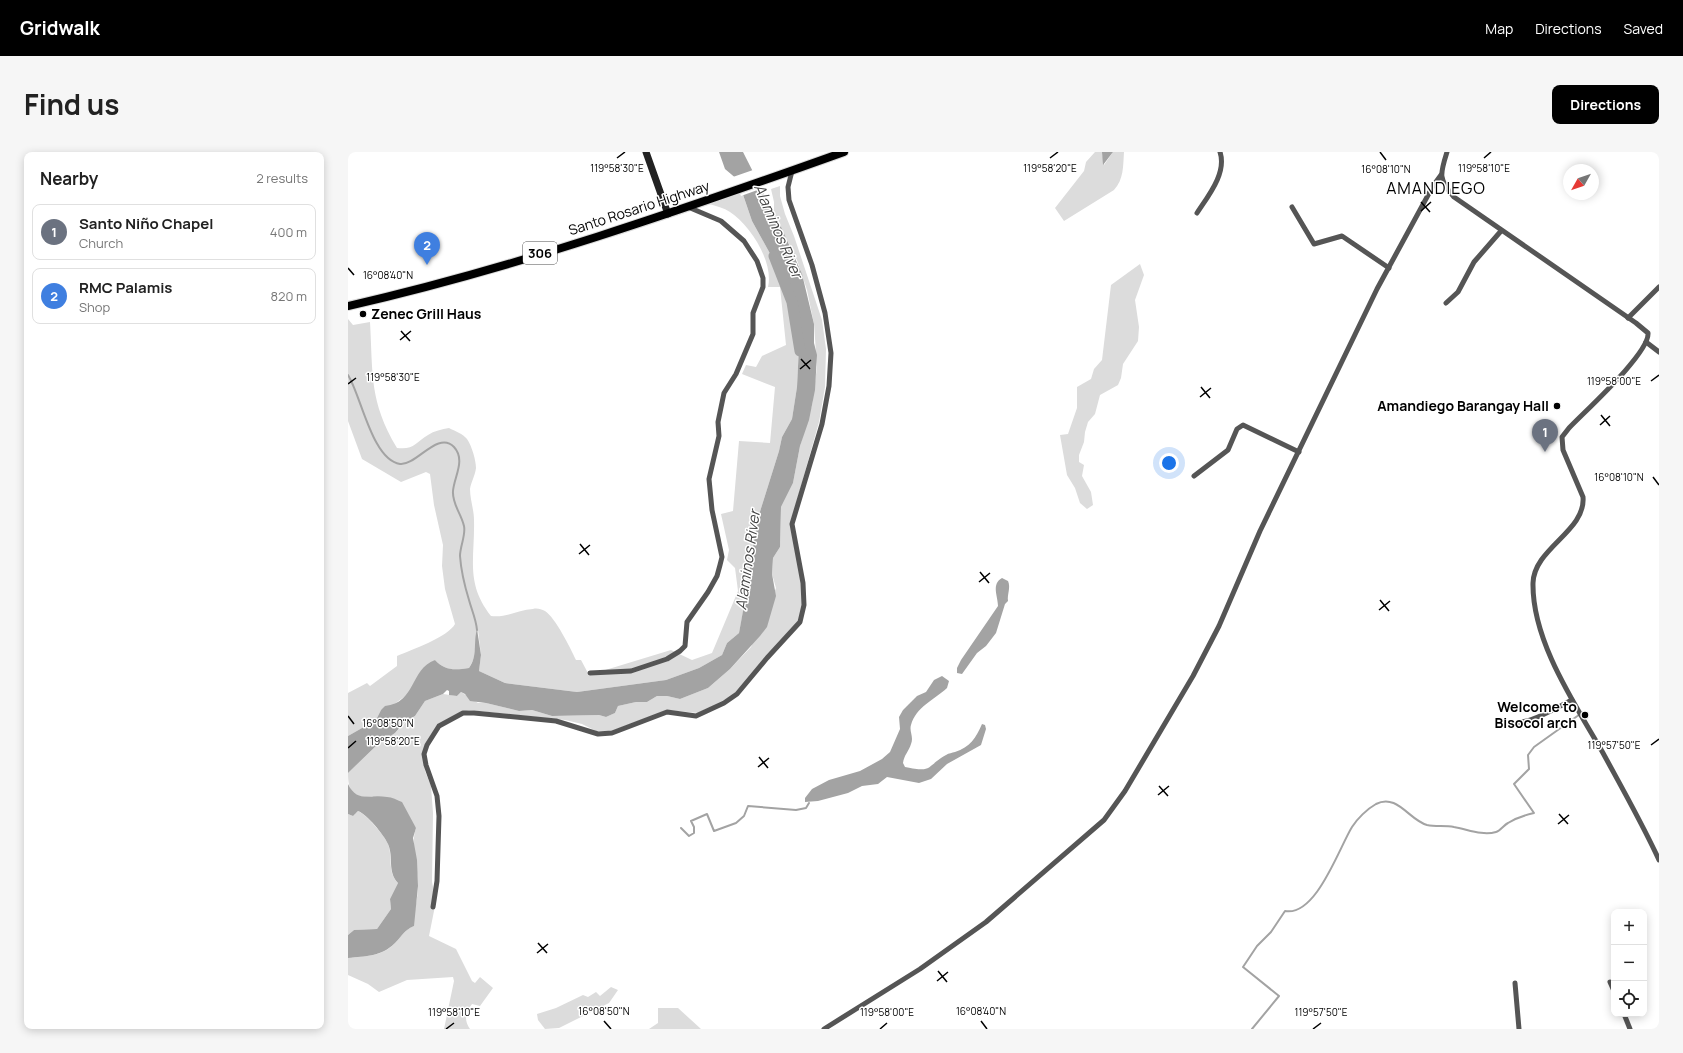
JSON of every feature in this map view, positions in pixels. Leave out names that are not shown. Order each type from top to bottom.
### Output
[{"type":"main road","name":"Santo Rosario Highway","points":[[348,306],[467,275],[688,208],[730,191],[844,152]]},
{"type":"street","points":[[646,152],[668,214]]},
{"type":"street","points":[[1197,213],[1209,195],[1221,167],[1220,152]]},
{"type":"street","points":[[824,1029],[920,969],[986,922],[1104,820],[1129,785],[1193,676],[1218,626],[1244,566],[1389,268],[1433,186],[1441,175],[1447,152]]},
{"type":"street","points":[[433,906],[437,881],[439,816],[437,796],[426,765],[424,754],[427,745],[439,726],[463,713],[474,713],[556,721],[598,734],[612,733],[666,712],[696,716],[724,703],[737,694],[800,622],[804,605],[803,583],[792,524],[822,424],[829,386],[831,353],[825,313],[812,265],[789,200],[788,188],[792,171]]},
{"type":"street","points":[[1441,175],[1444,185],[1454,198],[1645,330],[1649,336],[1627,369],[1569,428],[1562,438],[1563,450],[1584,497],[1583,508],[1575,521],[1540,561],[1534,575],[1533,586],[1542,635],[1558,672],[1640,822],[1659,860]]},
{"type":"street","points":[[1292,207],[1314,244],[1342,236],[1389,268]]},
{"type":"street","points":[[590,674],[631,671],[667,659],[680,651],[685,646],[687,622],[708,592],[717,576],[722,557],[712,510],[709,479],[719,436],[718,422],[724,393],[736,374],[753,334],[754,313],[763,287],[763,278],[757,261],[744,241],[721,221],[688,208]]},
{"type":"street","points":[[1446,303],[1458,292],[1474,262],[1501,231]]},
{"type":"street","points":[[1628,318],[1659,287]]},
{"type":"street","points":[[1646,342],[1659,352]]},
{"type":"street","points":[[1194,476],[1228,450],[1237,429],[1243,425],[1299,452]]},
{"type":"street","points":[[1500,722],[1509,724],[1523,722],[1572,700]]},
{"type":"street","points":[[1515,983],[1519,1029]]},
{"type":"street","points":[[1625,1017],[1630,1029]]},
{"type":"shaded area","points":[[1095,152],[1102,152],[1104,165],[1113,152],[1124,152],[1120,181],[1114,190],[1064,221],[1055,208],[1084,171],[1086,162]]},
{"type":"shaded area","points":[[780,186],[780,196],[785,214],[794,236],[822,320],[826,349],[825,387],[819,422],[790,525],[802,583],[802,606],[799,622],[740,689],[728,698],[698,713],[667,710],[609,732],[596,731],[582,724],[565,720],[469,710],[457,714],[439,724],[423,755],[425,771],[431,786],[433,813],[432,882],[436,901],[429,936],[456,949],[472,981],[475,983],[480,977],[493,988],[480,1006],[472,1004],[468,1010],[466,1020],[470,1029],[444,1029],[454,981],[453,977],[407,980],[379,992],[368,984],[348,975],[348,958],[373,955],[385,951],[395,943],[405,931],[414,926],[418,879],[414,849],[414,835],[416,828],[372,796],[366,797],[353,793],[349,785],[348,773],[377,745],[395,733],[406,722],[415,716],[425,701],[443,694],[457,696],[461,692],[478,703],[486,703],[519,711],[532,710],[552,716],[599,715],[606,717],[615,713],[618,706],[636,702],[647,702],[657,696],[667,696],[680,699],[708,688],[730,669],[751,647],[776,588],[772,574],[773,558],[780,547],[781,507],[793,483],[800,446],[812,405],[817,367],[814,324],[807,290],[797,260],[774,214],[774,202],[771,189]]},
{"type":"shaded area","points":[[742,192],[752,221],[789,288],[798,329],[799,346],[797,387],[792,419],[782,437],[758,518],[750,564],[750,591],[745,601],[739,633],[727,643],[722,655],[699,668],[666,680],[577,692],[505,683],[479,671],[481,655],[478,630],[474,659],[469,668],[450,669],[439,664],[435,660],[414,684],[408,694],[393,705],[381,710],[376,720],[348,736],[348,693],[367,683],[370,686],[397,666],[397,656],[420,647],[445,634],[455,624],[445,589],[442,566],[443,545],[434,505],[430,474],[426,472],[401,482],[362,459],[348,421],[348,319],[353,325],[370,322],[372,372],[377,401],[381,416],[397,448],[411,447],[433,432],[449,428],[459,433],[469,442],[476,468],[470,489],[474,516],[474,581],[483,604],[491,616],[502,616],[534,609],[545,611],[558,626],[576,660],[581,660],[589,675],[671,650],[692,660],[712,653],[738,591],[735,568],[727,560],[729,550],[721,514],[733,511],[739,441],[770,443],[775,387],[742,374],[746,365],[756,367],[762,356],[786,345],[780,287],[768,287],[769,277],[767,267],[759,245],[738,218],[725,209],[709,204]]},
{"type":"shaded area","points":[[1140,264],[1144,275],[1135,300],[1139,327],[1138,341],[1123,364],[1121,378],[1118,385],[1100,395],[1095,414],[1088,422],[1084,442],[1079,455],[1079,462],[1084,465],[1082,476],[1091,492],[1093,505],[1087,509],[1080,503],[1075,488],[1067,475],[1060,435],[1068,434],[1077,408],[1077,387],[1091,379],[1094,369],[1102,360],[1111,285]]},
{"type":"shaded area","points":[[358,811],[370,821],[386,840],[389,849],[392,874],[398,883],[390,899],[391,909],[377,929],[354,930],[348,935],[348,814],[353,816]]},
{"type":"shaded area","points":[[611,987],[618,990],[609,1003],[559,1028],[545,1029],[538,1020],[537,1014],[556,1008],[583,995],[588,997],[596,992],[600,996]]},
{"type":"shaded area","points":[[658,1008],[678,1008],[701,1029],[649,1029],[658,1023]]},
{"type":"water","points":[[719,152],[743,152],[782,229],[802,274],[814,324],[814,343],[817,355],[815,390],[809,420],[800,446],[793,483],[781,507],[780,547],[773,558],[772,574],[776,596],[767,627],[730,669],[708,688],[680,699],[667,696],[657,696],[647,702],[636,702],[618,706],[615,713],[606,717],[599,715],[552,716],[532,710],[519,711],[486,703],[470,701],[465,694],[461,692],[457,696],[449,695],[449,691],[447,690],[443,694],[425,701],[415,716],[406,721],[395,733],[377,745],[348,773],[348,736],[376,720],[381,710],[385,706],[395,704],[402,699],[427,664],[435,660],[439,664],[450,669],[469,668],[473,659],[477,629],[481,655],[479,671],[505,683],[577,692],[666,680],[699,668],[722,655],[727,643],[739,633],[745,600],[750,591],[750,564],[758,518],[782,437],[792,419],[797,387],[799,346],[798,329],[789,288],[752,221],[738,180],[725,169]]},
{"type":"water","points":[[1102,152],[1113,152],[1103,165]]},
{"type":"water","points":[[1002,578],[1008,581],[1009,584],[1008,601],[1005,604],[996,633],[986,646],[977,653],[962,674],[957,673],[957,668],[961,660],[998,606],[996,587]]},
{"type":"water","points":[[942,676],[949,681],[947,688],[926,704],[913,719],[911,727],[912,741],[903,763],[905,767],[914,769],[928,768],[947,754],[960,750],[969,745],[975,738],[982,724],[985,725],[986,729],[981,745],[947,764],[931,779],[919,783],[887,777],[878,784],[862,786],[848,793],[818,801],[805,802],[805,798],[812,789],[829,780],[860,771],[882,759],[890,752],[900,729],[899,717],[903,710],[917,696],[926,692],[934,680]]},
{"type":"water","points":[[348,784],[355,794],[360,796],[389,797],[402,802],[416,828],[413,838],[417,860],[418,886],[414,926],[405,931],[390,948],[384,951],[373,955],[348,958],[348,935],[354,930],[377,929],[391,909],[390,899],[398,883],[393,874],[390,849],[383,835],[362,813],[358,811],[353,816],[348,814]]},
{"type":"pier","points":[[753,170],[763,188],[741,196],[736,182],[730,178]]},
{"type":"waterway","name":"Alaminos River","points":[[774,256],[792,302],[800,351]]},
{"type":"waterway","points":[[348,375],[353,384],[368,426],[382,451],[390,460],[400,464],[406,463],[413,460],[434,445],[441,443],[448,443],[454,447],[457,452],[459,463],[453,496],[464,526],[460,552],[462,573],[477,630]]},
{"type":"waterway","points":[[1252,1029],[1279,996],[1243,967],[1257,946],[1271,932],[1285,911],[1296,910],[1307,903],[1316,893],[1352,827],[1362,814],[1376,804],[1390,802],[1397,804],[1414,818],[1427,825],[1451,826],[1480,833],[1491,833],[1498,831],[1506,824],[1534,813],[1514,784],[1529,769],[1528,755],[1534,747],[1583,712]]},
{"type":"waterway","points":[[681,828],[689,836],[694,833],[694,827],[691,821],[707,814],[714,831],[736,823],[744,816],[748,806],[796,810],[806,808],[809,803]]},
{"type":"place","name":"RMC Palamis","points":[[427,265]]},
{"type":"place","name":"Zenec Grill Haus","points":[[363,314]]},
{"type":"place","name":"Amandiego Barangay Hall","points":[[1557,406]]},
{"type":"place","name":"Santo Niño Chapel","points":[[1545,452]]},
{"type":"place","name":"Welcome to Bisocol arch","points":[[1585,715]]},
{"type":"district","name":"AMANDIEGO","points":[[1436,188]]}]
